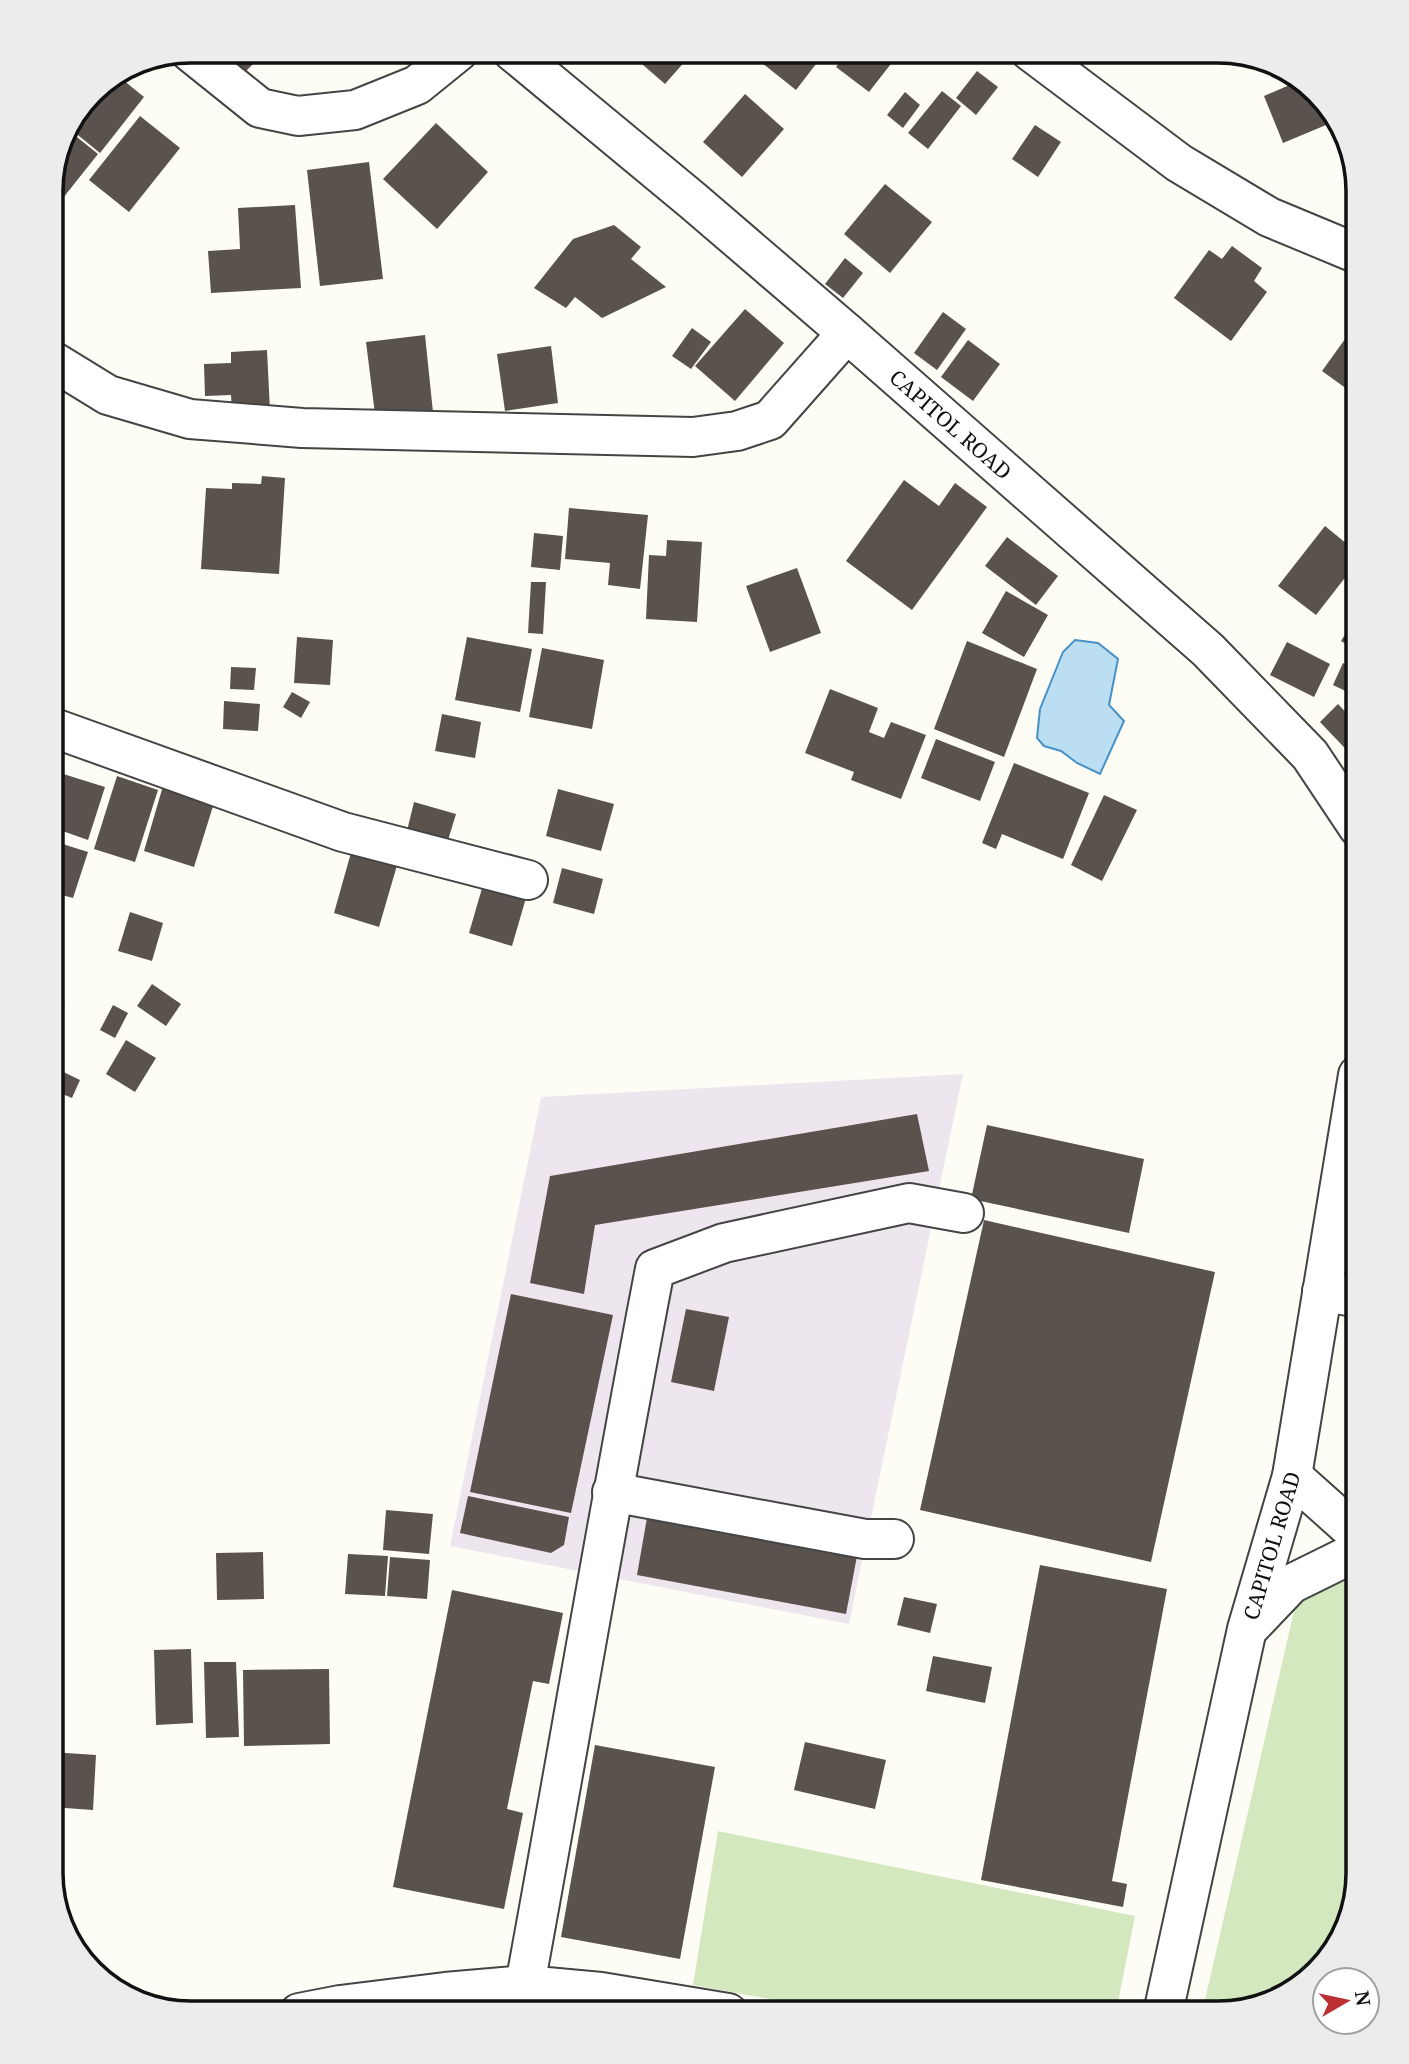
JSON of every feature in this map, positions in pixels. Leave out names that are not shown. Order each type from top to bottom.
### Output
[{"type":"street","points":[[203,63],[260,108],[298,116],[355,110],[416,85],[444,63]]},
{"type":"street","name":"CAPITOL ROAD","points":[[526,63],[848,333],[1208,650],[1310,755],[1346,809]]},
{"type":"street","points":[[1046,63],[1179,163],[1269,217],[1346,249]]},
{"type":"street","points":[[63,368],[108,396],[190,419],[302,428],[693,437],[737,431],[770,420],[848,333]]},
{"type":"street","points":[[63,731],[343,832],[528,880]]},
{"type":"street","name":"CAPITOL ROAD","points":[[1166,2001],[1247,1629],[1293,1476],[1340,1295],[1331,1251],[1346,1153]]},
{"type":"street","points":[[525,1985],[600,1576],[612,1492],[655,1269],[724,1243],[909,1203],[964,1213]]},
{"type":"street","points":[[1293,1476],[1346,1524]]},
{"type":"street","points":[[612,1492],[865,1539],[894,1539]]},
{"type":"street","points":[[1247,1629],[1291,1584],[1346,1557]]},
{"type":"street","points":[[372,2001],[525,1985],[601,1992],[655,2001]]},
{"type":"shaded area","points":[[963,1074],[849,1624],[450,1546],[541,1097]]},
{"type":"green space","points":[[1346,1582],[1346,1873],[1342,1906],[1329,1937],[1319,1951],[1282,1984],[1251,1997],[1205,2001],[1294,1611],[1311,1592],[1324,1586]]},
{"type":"green space","points":[[718,1831],[1135,1916],[1118,2001],[781,2001],[693,1985]]},
{"type":"water","points":[[1075,640],[1098,643],[1118,659],[1109,705],[1124,721],[1100,774],[1077,763],[1061,751],[1044,746],[1037,738],[1040,709],[1063,652]]},
{"type":"building","points":[[227,63],[254,63],[241,76]]},
{"type":"building","points":[[641,63],[683,63],[665,84]]},
{"type":"building","points":[[762,63],[817,63],[796,90]]},
{"type":"building","points":[[839,63],[892,63],[869,92],[836,67]]},
{"type":"building","points":[[977,71],[998,87],[976,115],[956,98]]},
{"type":"building","points":[[125,81],[144,97],[100,153],[77,134],[101,101]]},
{"type":"building","points":[[1289,85],[1314,107],[1327,125],[1283,143],[1264,96]]},
{"type":"building","points":[[942,91],[961,106],[928,149],[908,133]]},
{"type":"building","points":[[905,92],[920,105],[903,128],[887,115]]},
{"type":"building","points":[[745,94],[784,129],[742,177],[703,142]]},
{"type":"building","points":[[140,116],[180,148],[129,212],[89,180]]},
{"type":"building","points":[[436,123],[488,172],[437,229],[383,179]]},
{"type":"building","points":[[1035,125],[1061,142],[1038,177],[1012,159]]},
{"type":"building","points":[[76,136],[98,154],[63,198],[65,166]]},
{"type":"building","points":[[369,162],[383,279],[320,286],[307,170]]},
{"type":"building","points":[[885,184],[932,222],[890,273],[844,234]]},
{"type":"building","points":[[295,205],[301,288],[211,293],[208,251],[240,249],[238,208]]},
{"type":"building","points":[[614,225],[641,247],[631,259],[666,287],[602,318],[575,297],[566,308],[534,288],[573,239]]},
{"type":"building","points":[[1232,246],[1262,268],[1254,281],[1267,292],[1231,341],[1174,298],[1209,250],[1222,259]]},
{"type":"building","points":[[845,258],[863,273],[843,298],[825,284]]},
{"type":"building","points":[[745,309],[784,343],[735,401],[695,366]]},
{"type":"building","points":[[943,312],[966,329],[937,370],[914,353]]},
{"type":"building","points":[[692,328],[711,342],[691,369],[672,356]]},
{"type":"building","points":[[425,335],[434,422],[375,414],[366,342]]},
{"type":"building","points":[[1346,338],[1346,388],[1322,371]]},
{"type":"building","points":[[968,340],[1000,364],[973,401],[941,377]]},
{"type":"building","points":[[551,346],[558,403],[505,411],[497,354]]},
{"type":"building","points":[[267,350],[270,411],[232,412],[231,395],[205,396],[204,364],[231,363],[231,352]]},
{"type":"building","points":[[262,476],[285,478],[279,574],[201,569],[206,488],[232,489],[232,483],[261,484]]},
{"type":"building","points":[[904,480],[939,506],[955,483],[987,507],[912,610],[846,561]]},
{"type":"building","points":[[569,508],[648,515],[640,589],[608,585],[610,563],[565,559]]},
{"type":"building","points":[[1325,526],[1346,543],[1346,576],[1316,615],[1278,586]]},
{"type":"building","points":[[534,533],[563,536],[560,570],[531,567]]},
{"type":"building","points":[[1007,537],[1058,576],[1036,605],[985,566]]},
{"type":"building","points":[[667,540],[702,542],[697,622],[646,619],[649,555],[666,556]]},
{"type":"building","points":[[797,568],[821,633],[770,652],[746,586]]},
{"type":"building","points":[[531,582],[546,582],[543,634],[528,633]]},
{"type":"building","points":[[1006,591],[1048,615],[1024,657],[982,633]]},
{"type":"building","points":[[297,637],[333,640],[330,685],[294,683]]},
{"type":"building","points":[[467,637],[532,649],[520,712],[455,700]]},
{"type":"building","points":[[967,641],[1037,669],[1004,757],[934,729]]},
{"type":"building","points":[[1287,642],[1330,664],[1314,697],[1270,675]]},
{"type":"building","points":[[542,648],[604,660],[592,729],[529,717]]},
{"type":"building","points":[[1343,663],[1346,664],[1346,691],[1333,685]]},
{"type":"building","points":[[231,667],[256,668],[254,690],[230,689]]},
{"type":"building","points":[[830,689],[878,708],[869,732],[884,738],[891,722],[926,735],[901,799],[851,780],[854,772],[805,753]]},
{"type":"building","points":[[292,692],[310,702],[301,718],[283,707]]},
{"type":"building","points":[[224,701],[260,704],[258,731],[223,729]]},
{"type":"building","points":[[1338,704],[1346,712],[1346,749],[1320,722]]},
{"type":"building","points":[[442,714],[481,722],[475,758],[435,751]]},
{"type":"building","points":[[936,739],[995,762],[980,801],[921,778]]},
{"type":"building","points":[[1014,763],[1089,793],[1063,859],[1002,834],[996,849],[982,843]]},
{"type":"building","points":[[63,774],[105,787],[88,840],[63,831]]},
{"type":"building","points":[[117,776],[158,790],[135,862],[94,849]]},
{"type":"building","points":[[163,786],[214,803],[194,867],[144,851]]},
{"type":"building","points":[[558,789],[614,804],[601,851],[546,836]]},
{"type":"building","points":[[1104,795],[1137,810],[1102,881],[1071,865]]},
{"type":"building","points":[[414,802],[456,814],[445,850],[405,839]]},
{"type":"building","points":[[63,844],[88,852],[73,898],[63,895]]},
{"type":"building","points":[[352,849],[398,862],[379,927],[334,913]]},
{"type":"building","points":[[562,868],[603,879],[594,914],[553,903]]},
{"type":"building","points":[[485,878],[528,891],[512,946],[469,933]]},
{"type":"building","points":[[130,912],[163,923],[152,961],[118,951]]},
{"type":"building","points":[[152,984],[181,1004],[166,1026],[137,1006]]},
{"type":"building","points":[[113,1005],[128,1013],[115,1038],[100,1030]]},
{"type":"building","points":[[126,1040],[156,1058],[135,1092],[106,1074]]},
{"type":"building","points":[[63,1072],[80,1080],[72,1098],[63,1094]]},
{"type":"building","points":[[917,1114],[929,1171],[595,1225],[584,1294],[530,1283],[550,1176]]},
{"type":"building","points":[[987,1125],[1144,1159],[1129,1233],[971,1199]]},
{"type":"building","points":[[984,1220],[1215,1272],[1151,1562],[920,1510]]},
{"type":"building","points":[[511,1294],[613,1315],[571,1513],[470,1492]]},
{"type":"building","points":[[686,1309],[729,1317],[714,1391],[671,1382]]},
{"type":"building","points":[[468,1496],[569,1517],[564,1545],[551,1553],[460,1533]]},
{"type":"building","points":[[386,1510],[433,1514],[429,1554],[383,1550]]},
{"type":"building","points":[[648,1512],[858,1551],[846,1614],[637,1575]]},
{"type":"building","points":[[263,1552],[264,1599],[217,1600],[216,1553]]},
{"type":"building","points":[[348,1554],[388,1556],[385,1596],[345,1594]]},
{"type":"building","points":[[390,1557],[430,1560],[427,1599],[387,1596]]},
{"type":"building","points":[[1040,1565],[1167,1589],[1112,1881],[1127,1884],[1123,1907],[981,1880]]},
{"type":"building","points":[[452,1590],[563,1613],[549,1684],[533,1681],[507,1809],[523,1813],[504,1909],[393,1887]]},
{"type":"building","points":[[904,1597],[937,1604],[930,1633],[897,1625]]},
{"type":"building","points":[[191,1649],[193,1723],[156,1725],[154,1650]]},
{"type":"building","points":[[933,1656],[992,1667],[985,1703],[926,1691]]},
{"type":"building","points":[[204,1662],[236,1662],[239,1737],[206,1738]]},
{"type":"building","points":[[329,1669],[330,1744],[244,1746],[243,1670]]},
{"type":"building","points":[[805,1742],[886,1760],[875,1809],[794,1790]]},
{"type":"building","points":[[595,1745],[715,1767],[680,1959],[561,1937]]},
{"type":"building","points":[[63,1753],[96,1755],[93,1810],[63,1808]]}]
